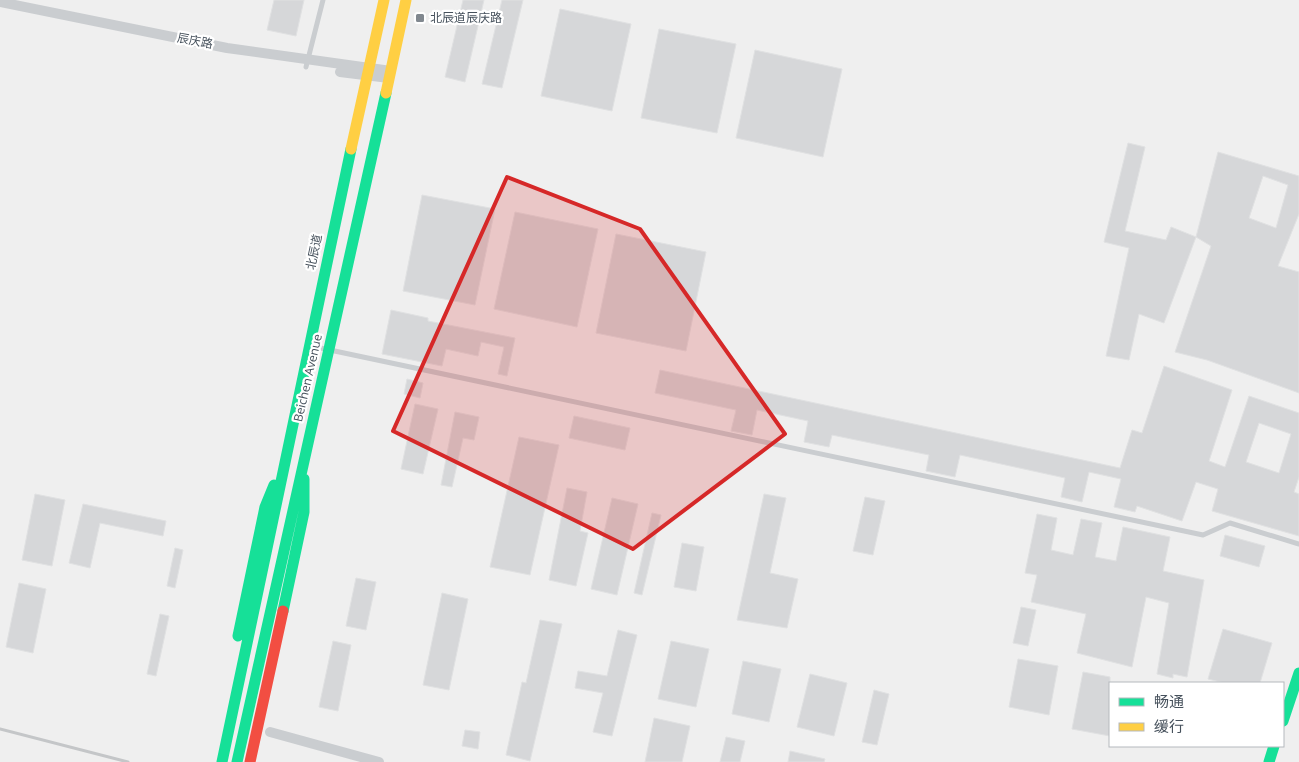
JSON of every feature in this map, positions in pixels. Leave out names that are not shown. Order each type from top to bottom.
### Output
[{"type":"main road","name":"北辰道","points":[[222,762],[308,345],[384,0]]},
{"type":"main road","name":"Beichen Avenue","points":[[237,762],[288,517],[329,350],[406,0]]},
{"type":"main road","points":[[211,762],[265,507],[287,453]]},
{"type":"main road","points":[[250,762],[304,512],[304,457]]},
{"type":"main road","points":[[1284,718],[1299,673]]},
{"type":"main road","points":[[1269,762],[1274,747]]},
{"type":"street","name":"辰庆路","points":[[0,2],[307,64]]},
{"type":"street","name":"辰庆路","points":[[0,8],[226,54],[390,75]]},
{"type":"street","points":[[270,732],[379,762]]},
{"type":"lane","points":[[307,64],[323,0]]},
{"type":"lane","points":[[308,345],[1203,536],[1230,523],[1299,544]]},
{"type":"highlighted area","points":[[507,177],[640,229],[785,434],[633,549],[393,431]]},
{"type":"building","points":[[274,0],[304,0],[296,36],[267,30]]},
{"type":"building","points":[[463,0],[484,0],[465,82],[445,77]]},
{"type":"building","points":[[502,0],[523,0],[502,88],[482,84]]},
{"type":"building","points":[[560,9],[631,24],[612,111],[541,96]]},
{"type":"building","points":[[659,29],[736,44],[717,133],[641,118]]},
{"type":"building","points":[[755,50],[842,69],[823,157],[736,138]]},
{"type":"building","points":[[1128,143],[1145,147],[1125,231],[1166,240],[1171,227],[1196,237],[1164,323],[1139,314],[1129,360],[1106,356],[1129,248],[1104,242]]},
{"type":"building","points":[[1218,152],[1299,176],[1299,214],[1278,266],[1299,272],[1299,393],[1207,360],[1175,352],[1211,246],[1196,237]],"holes":[[[1263,176],[1288,185],[1276,228],[1249,218]]]},
{"type":"building","points":[[422,195],[495,209],[475,305],[403,291]]},
{"type":"building","points":[[515,212],[598,229],[577,327],[494,309]]},
{"type":"building","points":[[616,234],[706,252],[686,351],[596,333]]},
{"type":"building","points":[[391,310],[428,318],[428,321],[515,338],[507,376],[498,374],[504,347],[481,342],[478,356],[446,349],[442,366],[382,354]]},
{"type":"building","points":[[1164,366],[1232,390],[1209,461],[1225,467],[1249,396],[1299,413],[1299,477],[1294,492],[1299,494],[1299,536],[1212,511],[1218,489],[1196,482],[1182,521],[1137,506],[1135,512],[1114,507],[1121,479],[1089,472],[1082,502],[1061,497],[1065,478],[960,455],[955,477],[926,471],[929,455],[832,435],[829,447],[804,442],[808,421],[757,410],[752,435],[731,431],[736,410],[655,393],[660,370],[1120,468],[1132,430],[1142,433]],"holes":[[[1259,423],[1291,434],[1279,473],[1246,462]]]},
{"type":"building","points":[[407,379],[423,383],[420,398],[404,394]]},
{"type":"building","points":[[415,404],[438,409],[423,474],[401,469]]},
{"type":"building","points":[[455,412],[479,417],[474,440],[463,438],[452,487],[441,485]]},
{"type":"building","points":[[574,416],[630,428],[625,450],[569,438]]},
{"type":"building","points":[[519,437],[559,445],[530,575],[490,567]]},
{"type":"building","points":[[567,488],[587,492],[580,531],[588,533],[576,586],[549,580]]},
{"type":"building","points":[[35,494],[65,500],[52,566],[22,560]]},
{"type":"building","points":[[764,494],[786,498],[770,573],[798,579],[787,628],[737,620]]},
{"type":"building","points":[[865,497],[885,501],[873,555],[853,551]]},
{"type":"building","points":[[612,498],[638,504],[617,595],[591,589]]},
{"type":"building","points":[[83,504],[166,521],[163,536],[100,523],[90,568],[69,563]]},
{"type":"building","points":[[652,513],[661,515],[642,595],[634,593]]},
{"type":"building","points":[[1037,514],[1057,518],[1051,550],[1073,555],[1081,519],[1102,523],[1095,557],[1116,561],[1123,527],[1170,537],[1163,571],[1204,580],[1187,677],[1173,674],[1173,678],[1157,674],[1169,603],[1146,597],[1132,667],[1077,653],[1086,614],[1031,602],[1037,575],[1025,573]]},
{"type":"building","points":[[1225,535],[1265,546],[1259,567],[1220,556]]},
{"type":"building","points":[[682,543],[704,547],[696,591],[674,587]]},
{"type":"building","points":[[175,548],[183,550],[175,588],[167,586]]},
{"type":"building","points":[[356,578],[376,582],[366,630],[346,626]]},
{"type":"building","points":[[19,583],[46,589],[33,653],[6,647]]},
{"type":"building","points":[[442,593],[468,599],[449,690],[423,685]]},
{"type":"building","points":[[1021,607],[1036,610],[1028,646],[1013,643]]},
{"type":"building","points":[[160,614],[169,616],[156,676],[147,674]]},
{"type":"building","points":[[540,620],[562,624],[530,761],[506,755],[522,682],[526,683]]},
{"type":"building","points":[[1223,629],[1272,643],[1260,682],[1220,682],[1208,679]]},
{"type":"building","points":[[618,630],[637,635],[612,736],[593,732],[603,693],[575,688],[578,671],[607,676]]},
{"type":"building","points":[[333,641],[351,645],[338,711],[319,707]]},
{"type":"building","points":[[671,641],[709,649],[696,707],[658,699]]},
{"type":"building","points":[[1018,659],[1058,666],[1049,715],[1009,707]]},
{"type":"building","points":[[743,661],[781,669],[769,722],[732,714]]},
{"type":"building","points":[[1083,672],[1110,677],[1109,736],[1072,729]]},
{"type":"building","points":[[810,674],[847,683],[834,736],[797,727]]},
{"type":"building","points":[[874,690],[889,694],[877,745],[862,742]]},
{"type":"building","points":[[654,718],[690,726],[682,762],[645,762]]},
{"type":"building","points":[[465,730],[480,732],[478,749],[462,746]]},
{"type":"building","points":[[726,737],[745,741],[740,762],[720,762]]},
{"type":"building","points":[[790,751],[825,759],[824,762],[788,762]]},
{"type":"railway","points":[[0,729],[128,762]]},
{"type":"traffic: fast","points":[[237,762],[386,93]]},
{"type":"traffic: fast","points":[[222,762],[351,149]]},
{"type":"traffic: fast","points":[[283,611],[304,512],[304,479]]},
{"type":"traffic: fast","points":[[238,636],[265,507],[274,485]]},
{"type":"traffic: fast","points":[[1284,718],[1299,673]]},
{"type":"traffic: fast","points":[[1269,762],[1274,747]]},
{"type":"traffic: slow","points":[[351,149],[384,0]]},
{"type":"traffic: slow","points":[[386,93],[406,0]]},
{"type":"traffic: jam","points":[[250,762],[283,611]]},
{"type":"place","name":"北辰道辰庆路","points":[[420,18]]}]
